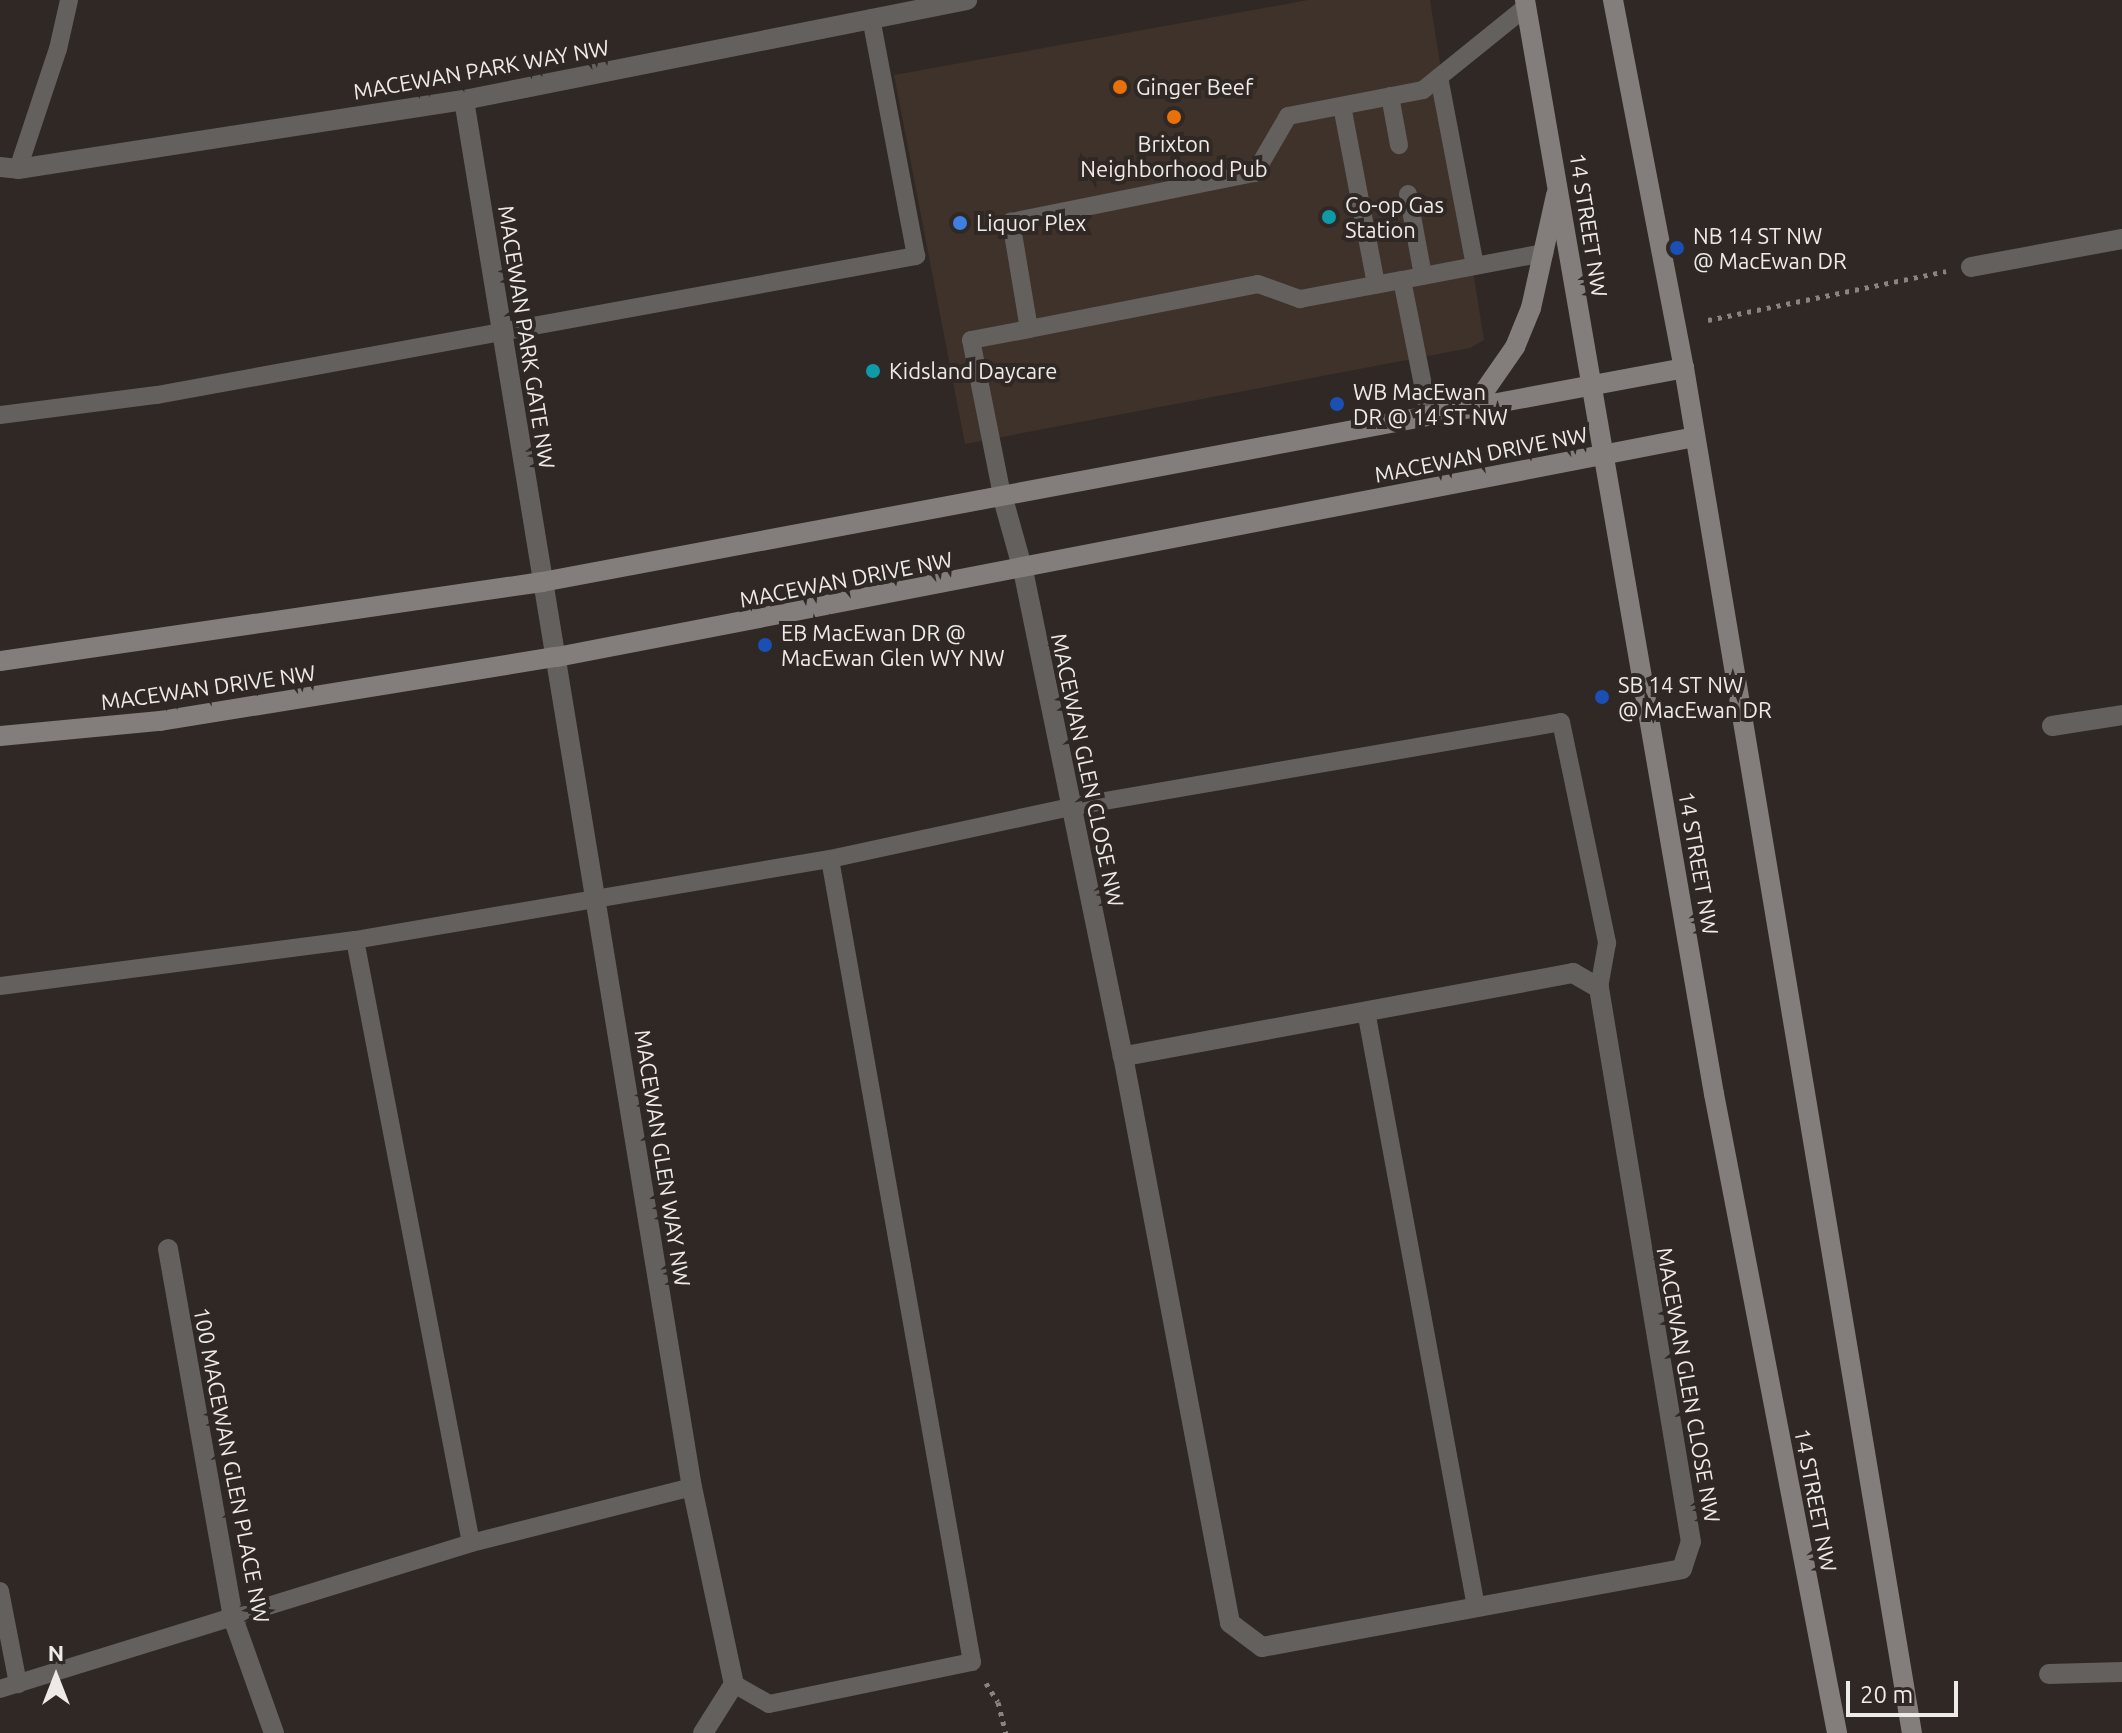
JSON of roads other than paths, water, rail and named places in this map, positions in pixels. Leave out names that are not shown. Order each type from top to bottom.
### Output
[{"type":"main road","points":[[1613,0],[1684,368],[1912,1733]]},
{"type":"main road","name":"14 STREET NW","points":[[1526,3],[1714,1094],[1837,1733]]},
{"type":"main road","points":[[1474,406],[1515,347],[1544,253],[1559,183]]},
{"type":"main road","name":"MACEWAN DRIVE NW","points":[[0,661],[542,582],[1684,368]]},
{"type":"main road","name":"MACEWAN DRIVE NW","points":[[0,736],[160,721],[557,657],[1023,570],[1695,437]]},
{"type":"street","name":"MACEWAN PARK WAY NW","points":[[9,168],[464,100],[967,0]]},
{"type":"street","name":"MACEWAN PARK GATE NW","points":[[464,100],[542,582]]},
{"type":"street","points":[[1971,267],[2122,239]]},
{"type":"street","name":"MACEWAN GLEN CLOSE NW","points":[[1002,495],[1023,570],[1123,1056],[1230,1623],[1262,1647],[1682,1569],[1691,1542],[1599,988]]},
{"type":"street","name":"MACEWAN GLEN WAY NW","points":[[542,582],[557,657],[692,1487],[734,1684]]},
{"type":"street","points":[[2052,726],[2122,715]]},
{"type":"street","points":[[1123,1056],[1573,973],[1599,988]]},
{"type":"street","name":"100 MACEWAN GLEN PLACE NW","points":[[168,1249],[233,1618],[274,1733]]},
{"type":"street","points":[[2049,1674],[2122,1672]]},
{"type":"street","points":[[703,1733],[734,1684]]},
{"type":"lane","points":[[9,168],[58,49],[69,0]]},
{"type":"lane","points":[[1029,329],[1011,222],[1255,173],[1288,116],[1423,90],[1526,3]]},
{"type":"lane","points":[[0,415],[157,395],[916,256],[871,18]]},
{"type":"lane","points":[[1439,77],[1475,266]]},
{"type":"lane","points":[[1390,96],[1399,145]]},
{"type":"lane","points":[[1342,106],[1376,285]]},
{"type":"lane","points":[[1408,194],[1423,276]]},
{"type":"lane","points":[[1002,495],[971,340],[1258,284],[1300,299],[1544,253]]},
{"type":"lane","points":[[1402,280],[1429,415]]},
{"type":"lane","points":[[0,986],[355,940],[830,859],[1070,807],[1561,722],[1607,943],[1599,988]]},
{"type":"lane","points":[[734,1684],[769,1704],[972,1662],[830,859]]},
{"type":"lane","points":[[355,940],[471,1543]]},
{"type":"lane","points":[[1366,1011],[1476,1607]]},
{"type":"lane","points":[[0,1591],[9,1686],[471,1543],[692,1487]]},
{"type":"place","name":"Ginger Beef","points":[[1120,87]]},
{"type":"place","name":"Brixton Neighborhood Pub","points":[[1174,117]]},
{"type":"place","name":"Co-op Gas Station","points":[[1329,217]]},
{"type":"place","name":"Liquor Plex","points":[[960,223]]},
{"type":"place","name":"NB 14 ST NW @ MacEwan DR","points":[[1677,248]]},
{"type":"place","name":"Kidsland Daycare","points":[[873,371]]},
{"type":"place","name":"WB MacEwan DR @ 14 ST NW","points":[[1337,404]]},
{"type":"place","name":"EB MacEwan DR @ MacEwan Glen WY NW","points":[[765,645]]},
{"type":"place","name":"SB 14 ST NW @ MacEwan DR","points":[[1602,697]]}]
